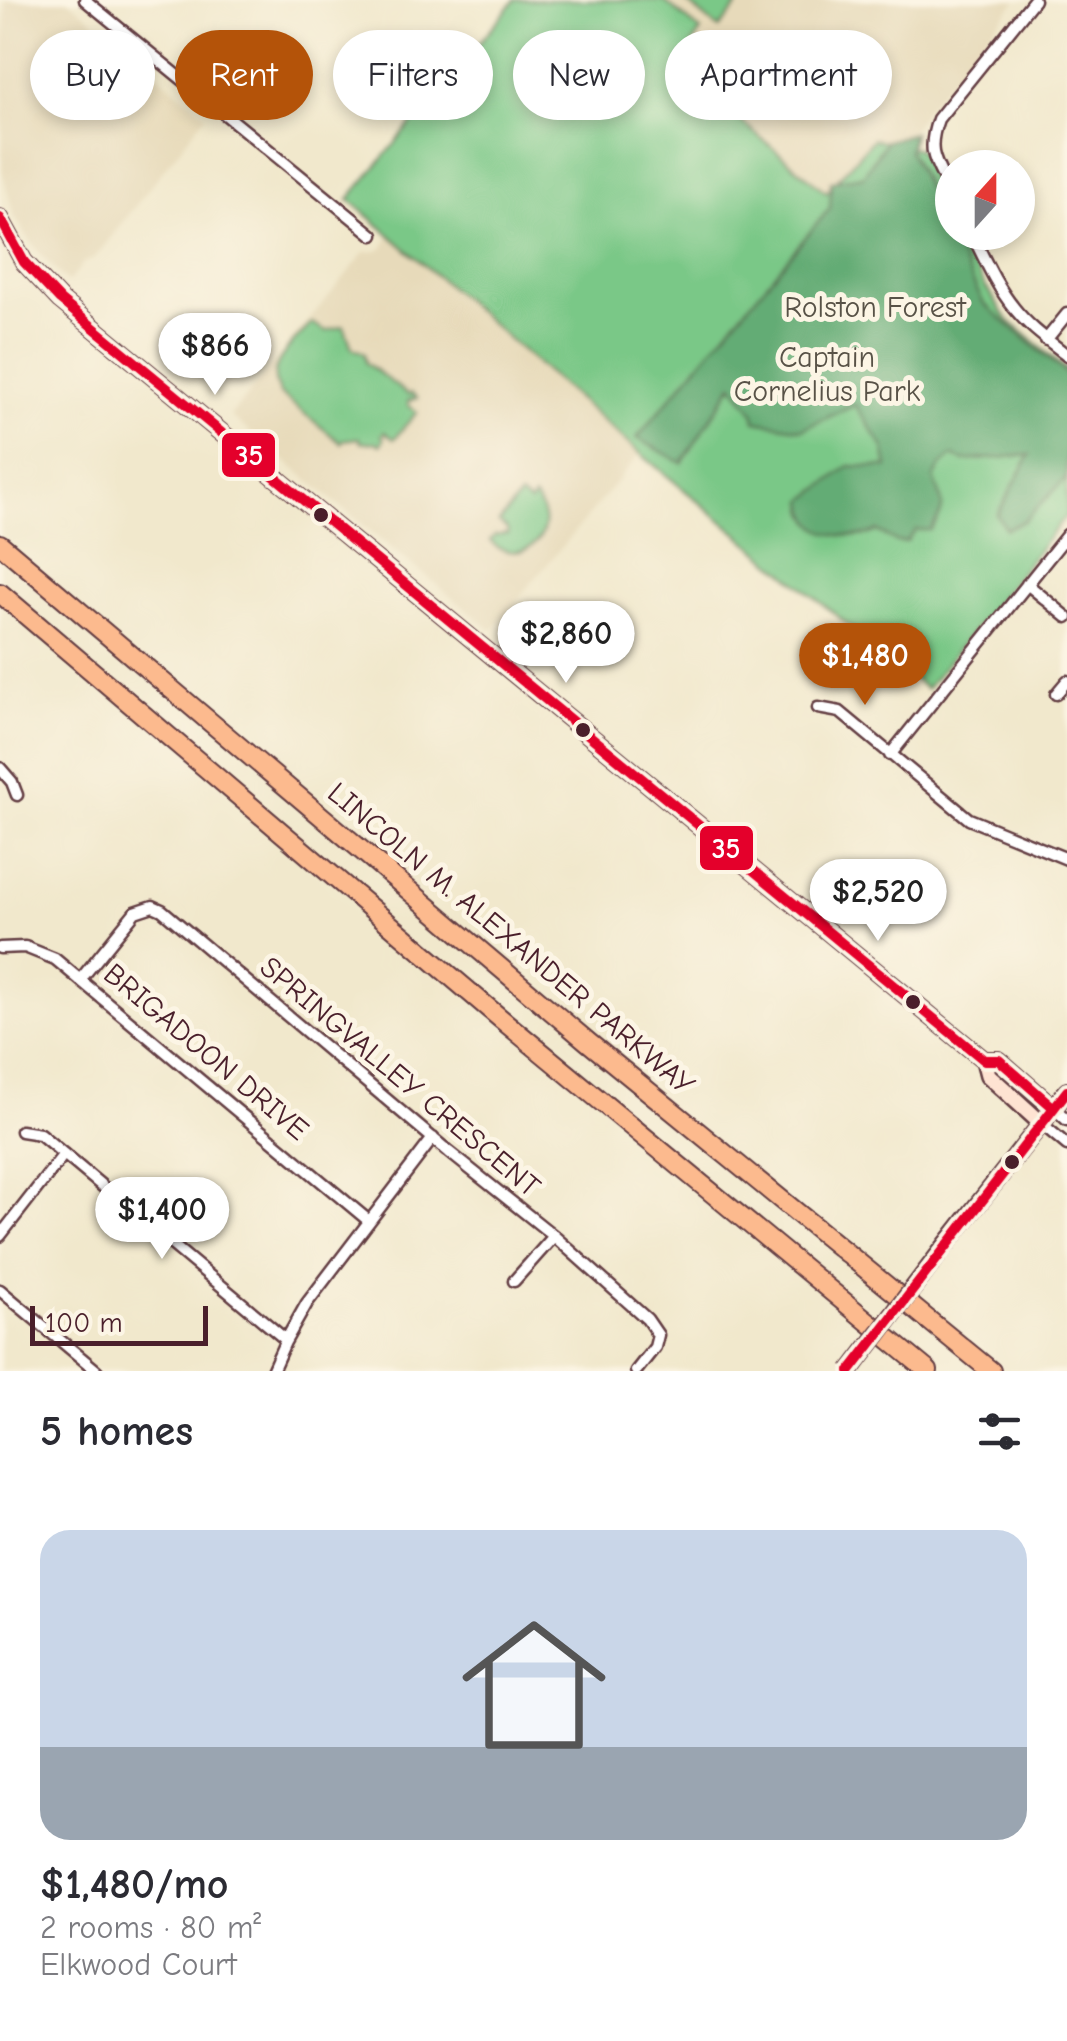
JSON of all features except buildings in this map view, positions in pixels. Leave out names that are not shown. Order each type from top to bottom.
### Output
[{"type":"highway","name":"LINCOLN M. ALEXANDER PARKWAY","points":[[0,544],[588,1042],[992,1371]]},
{"type":"highway","points":[[0,593],[500,1018],[922,1368]]},
{"type":"highway","points":[[932,1322],[966,1339],[1008,1371]]},
{"type":"street","points":[[85,0],[372,235]]},
{"type":"street","points":[[935,159],[931,137],[938,118],[1034,0]]},
{"type":"street","points":[[0,218],[24,262],[60,300],[984,1060],[988,1075],[1067,1145]]},
{"type":"street","points":[[980,250],[1015,310],[1067,356]]},
{"type":"street","points":[[1046,340],[1067,314]]},
{"type":"street","points":[[890,755],[1067,534]]},
{"type":"street","points":[[1027,584],[1067,617]]},
{"type":"street","points":[[1056,694],[1067,681]]},
{"type":"street","points":[[818,708],[840,712],[969,819],[1067,859]]},
{"type":"street","points":[[0,768],[17,795]]},
{"type":"street","name":"SPRINGVALLEY CRESCENT","points":[[80,980],[135,912],[153,906],[162,910],[554,1236],[647,1320],[658,1335],[655,1347],[636,1371]]},
{"type":"street","name":"BRIGADOON DRIVE","points":[[0,948],[17,946],[55,958],[369,1221]]},
{"type":"street","points":[[984,1060],[999,1060],[1067,1120]]},
{"type":"street","points":[[850,1371],[1067,1091]]},
{"type":"street","points":[[20,1131],[40,1134],[286,1340]]},
{"type":"street","points":[[272,1371],[314,1292],[432,1138]]},
{"type":"street","points":[[0,1236],[64,1154]]},
{"type":"street","points":[[514,1281],[554,1236]]},
{"type":"street","points":[[0,1290],[97,1371]]},
{"type":"shaded area","points":[[6,0],[69,0],[105,30],[30,30],[30,120],[155,120],[155,72],[175,89],[175,120],[202,120],[94,259],[83,263],[68,283],[36,249],[14,216],[2,170]]},
{"type":"shaded area","points":[[663,0],[1017,0],[925,110],[903,145],[873,139],[826,192],[740,120],[892,120],[892,30],[700,30]]},
{"type":"shaded area","points":[[390,235],[640,454],[492,630],[230,416],[365,252],[384,247]]},
{"type":"green space","name":"Captain Cornelius Park","points":[[515,0],[663,0],[700,30],[665,30],[665,120],[739,120],[826,192],[873,139],[919,149],[935,188],[935,250],[966,250],[1008,320],[1067,370],[1067,515],[926,689],[630,445],[349,199],[415,120],[493,120],[493,30],[490,30]]},
{"type":"green space","points":[[684,0],[731,0],[737,7],[719,29]]},
{"type":"green space","name":"Rolston Forest","points":[[913,133],[909,151],[935,204],[935,250],[958,250],[984,304],[1067,374],[1067,478],[1024,521],[1006,529],[997,515],[1030,455],[964,461],[952,456],[934,478],[942,505],[936,522],[930,530],[916,530],[907,542],[897,542],[877,531],[857,536],[820,529],[807,512],[805,500],[849,466],[888,467],[884,448],[855,405],[802,429],[755,421],[754,413],[733,384],[682,463],[637,438],[830,208],[831,181],[863,176],[886,141]]},
{"type":"green space","points":[[312,323],[326,331],[344,326],[352,348],[364,353],[366,363],[417,398],[408,401],[408,405],[417,412],[394,439],[384,432],[380,445],[361,443],[360,438],[341,443],[280,394],[275,383],[277,364]]},
{"type":"green space","points":[[520,496],[530,503],[534,498],[544,523],[535,544],[514,552],[490,541],[494,536],[508,534],[499,522]]},
{"type":"transit line","name":"35","points":[[0,218],[24,262],[60,300],[984,1060],[999,1060],[1054,1108]]},
{"type":"transit line","name":"35","points":[[850,1371],[1067,1091]]}]
